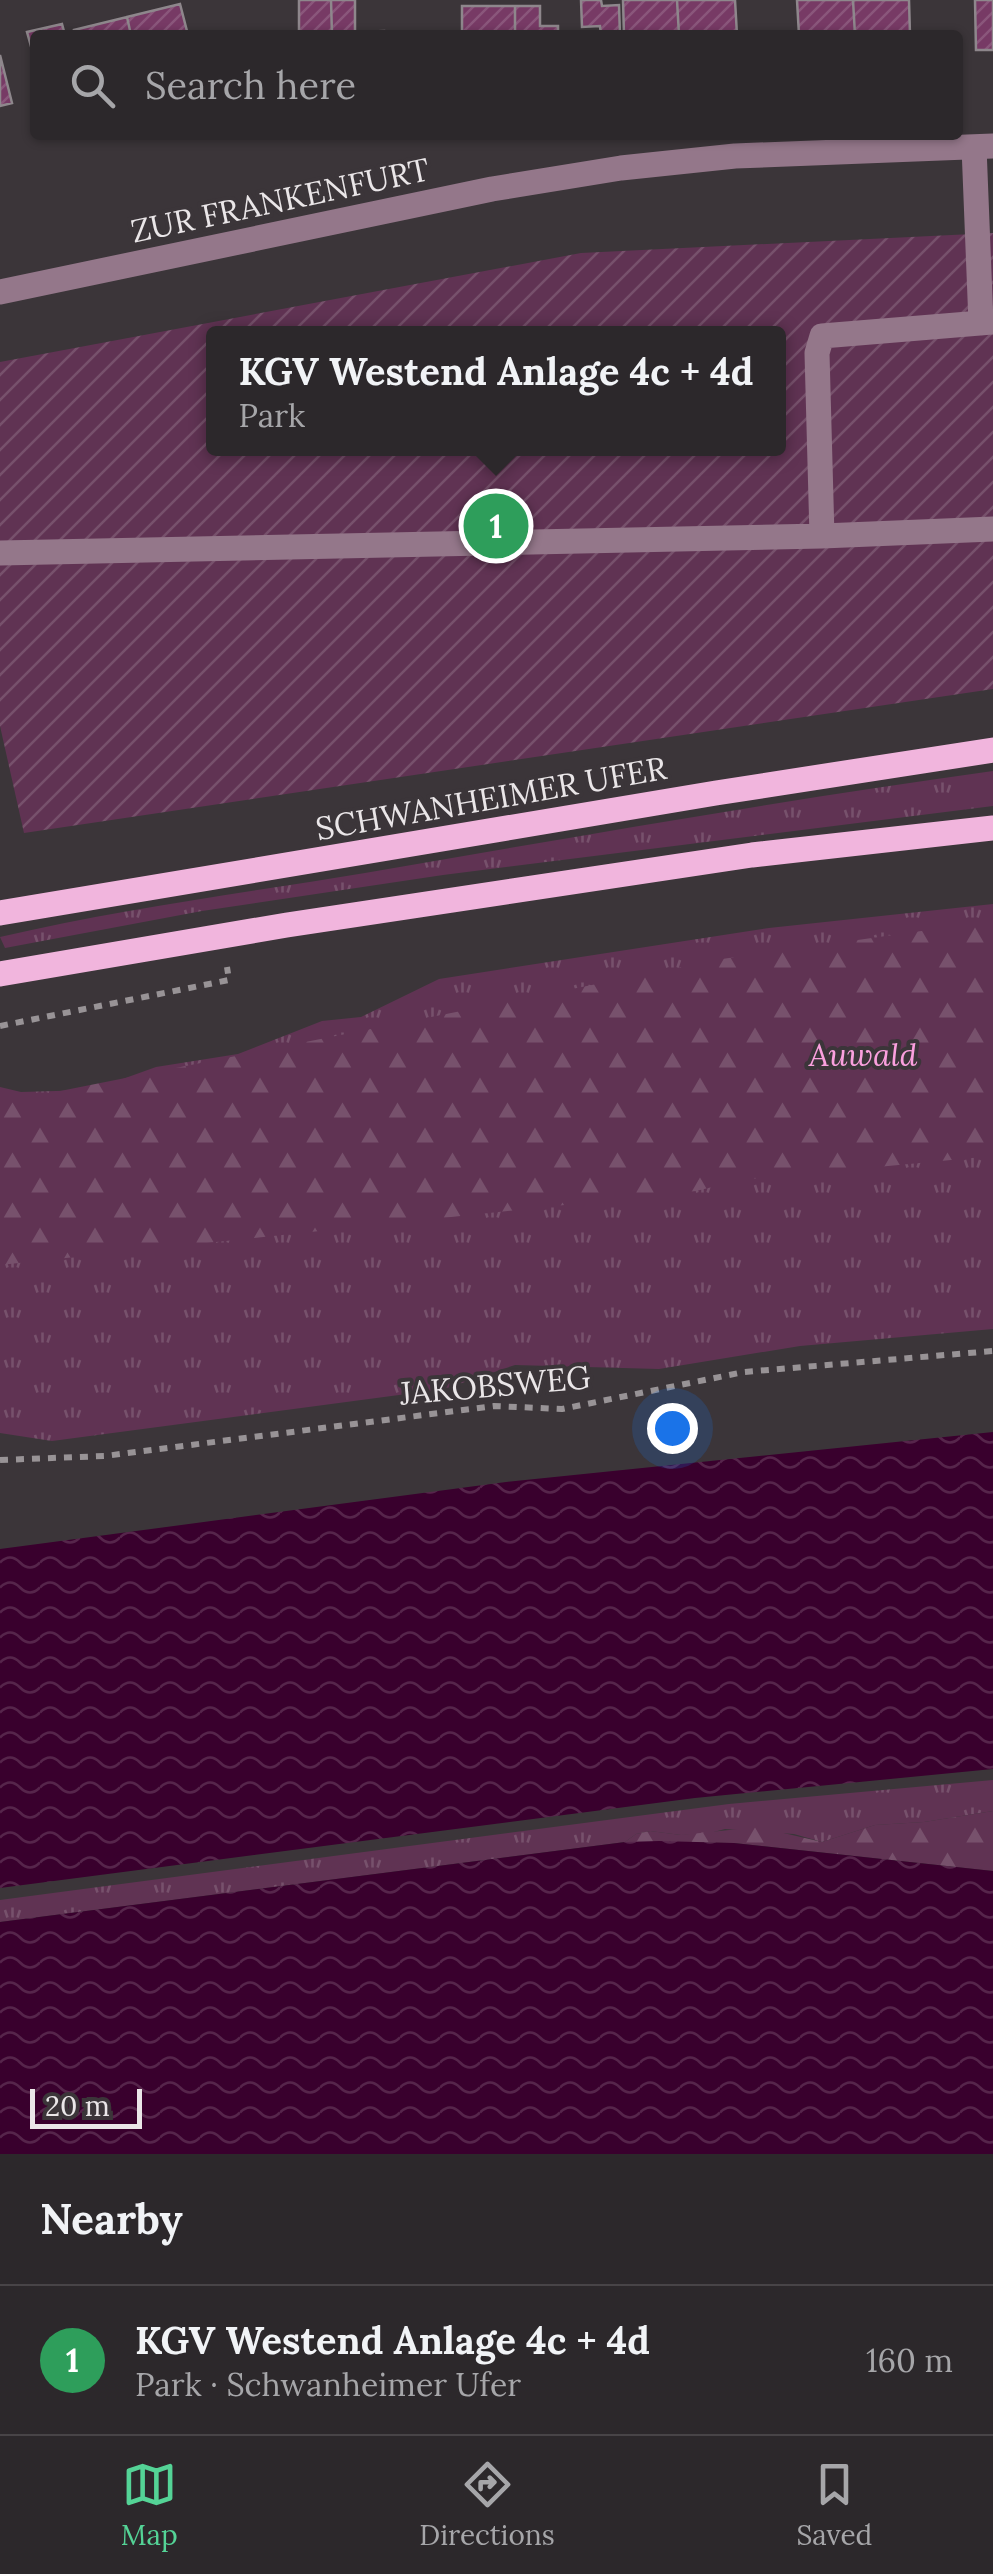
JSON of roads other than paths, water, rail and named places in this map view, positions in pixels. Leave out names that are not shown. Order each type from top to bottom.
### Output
[{"type":"main road","name":"SCHWANHEIMER UFER","points":[[0,913],[993,750]]},
{"type":"main road","points":[[0,974],[752,855],[993,828]]},
{"type":"street","name":"ZUR FRANKENFURT","points":[[0,292],[492,189],[622,168],[735,156],[983,147]]},
{"type":"street","points":[[822,536],[816,353],[822,336],[987,323],[983,147]]},
{"type":"street","points":[[0,553],[993,529]]},
{"type":"water","points":[[993,1432],[993,1769],[695,1798],[0,1888],[0,1549],[506,1482]]},
{"type":"water","points":[[625,1842],[734,1843],[993,1871],[993,2154],[0,2154],[0,1922]]},
{"type":"place","name":"KGV Westend Anlage 4c + 4d","points":[[496,526]]},
{"type":"park label","name":"Auwald","points":[[863,1054]]}]
